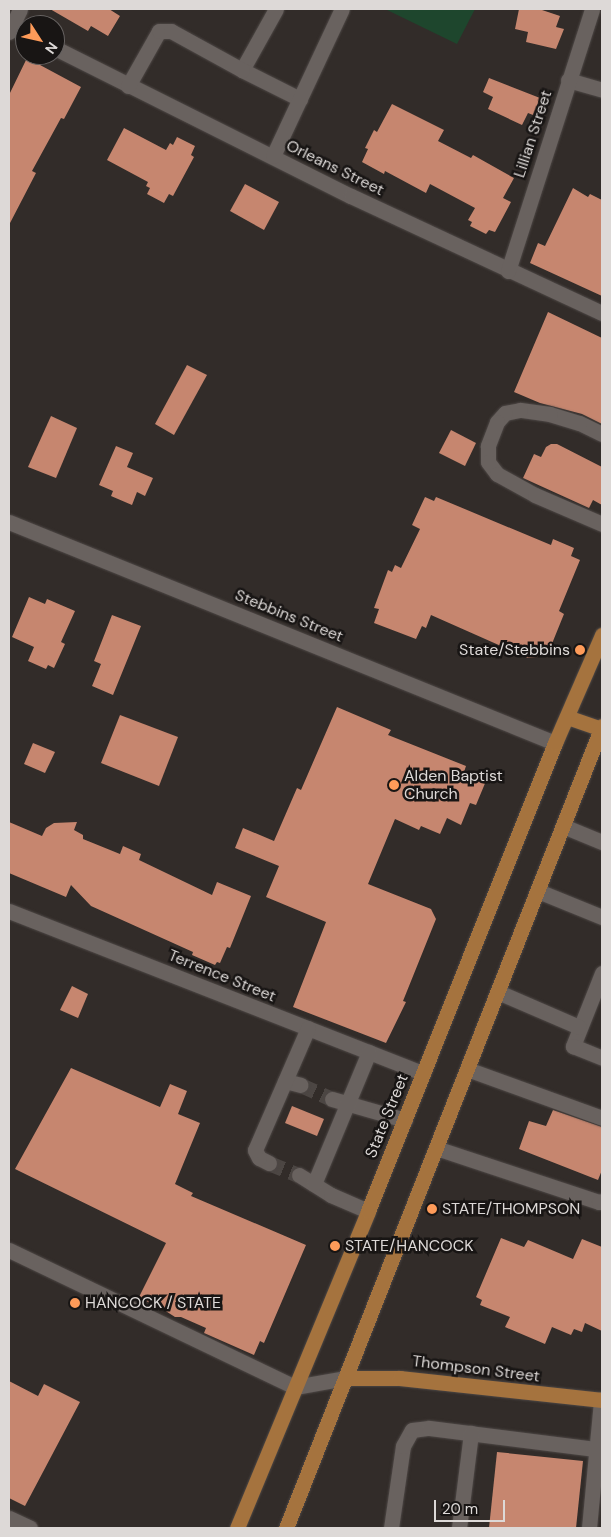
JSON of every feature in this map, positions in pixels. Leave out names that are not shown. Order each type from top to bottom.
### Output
[{"type":"main road","name":"State Street","points":[[237,1528],[368,1211],[555,743],[602,635]]},
{"type":"main road","points":[[286,1528],[601,731],[567,717]]},
{"type":"main road","name":"Thompson Street","points":[[346,1378],[400,1378],[602,1400]]},
{"type":"street","points":[[14,29],[20,9]]},
{"type":"street","points":[[242,70],[276,9]]},
{"type":"street","points":[[273,156],[342,9]]},
{"type":"street","name":"Lillian Street","points":[[508,271],[592,9]]},
{"type":"street","points":[[128,86],[158,30],[171,31],[300,99]]},
{"type":"street","name":"Orleans Street","points":[[65,53],[128,86],[508,271],[602,313]]},
{"type":"street","points":[[568,80],[602,90]]},
{"type":"street","points":[[602,434],[579,423],[550,414],[520,410],[506,413],[497,422],[488,446],[488,462],[497,474],[535,494],[602,524]]},
{"type":"street","name":"Stebbins Street","points":[[9,522],[555,743]]},
{"type":"street","points":[[563,826],[602,842]]},
{"type":"street","points":[[538,891],[602,917]]},
{"type":"street","name":"Terrence Street","points":[[9,910],[423,1074]]},
{"type":"street","points":[[602,973],[573,1046],[602,1058]]},
{"type":"street","points":[[498,992],[580,1027]]},
{"type":"street","points":[[269,1163],[259,1158],[255,1150],[308,1028]]},
{"type":"street","points":[[314,1184],[369,1052]]},
{"type":"street","points":[[468,1069],[602,1118]]},
{"type":"street","points":[[285,1081],[301,1086]]},
{"type":"street","points":[[332,1099],[404,1120]]},
{"type":"street","points":[[436,1148],[599,1202],[602,1201]]},
{"type":"street","points":[[299,1175],[331,1195],[368,1211]]},
{"type":"street","points":[[9,1250],[296,1387],[346,1378]]},
{"type":"street","points":[[589,1528],[599,1450],[602,1400]]},
{"type":"street","points":[[390,1528],[403,1446],[412,1430],[429,1428],[599,1450]]},
{"type":"street","points":[[458,1528],[471,1433]]},
{"type":"street","points":[[9,1518],[30,1528]]},
{"type":"green space","points":[[385,9],[475,9],[457,44]]},
{"type":"building","points":[[50,9],[109,9],[120,16],[108,36],[91,26],[88,31],[65,18],[65,15],[60,15]]},
{"type":"building","points":[[519,9],[539,9],[560,16],[556,27],[564,29],[556,49],[526,42],[528,32],[515,29]]},
{"type":"building","points":[[24,65],[40,65],[81,87],[64,119],[61,118],[32,171],[36,173],[9,225],[9,95]]},
{"type":"building","points":[[489,78],[540,98],[533,115],[528,113],[522,125],[488,109],[493,97],[483,92]]},
{"type":"building","points":[[392,104],[444,130],[438,141],[471,158],[473,155],[514,178],[503,198],[511,202],[495,232],[489,230],[486,234],[470,226],[472,222],[468,220],[475,208],[430,184],[426,193],[385,171],[384,174],[362,162],[368,149],[365,148],[374,130],[377,132]]},
{"type":"building","points":[[124,128],[166,150],[170,143],[173,145],[177,137],[195,146],[191,155],[194,157],[173,196],[169,194],[164,203],[147,194],[150,188],[146,186],[148,182],[107,160]]},
{"type":"building","points":[[245,184],[279,202],[264,230],[230,211]]},
{"type":"building","points":[[573,188],[588,197],[590,194],[602,200],[602,296],[530,263],[538,243],[545,246]]},
{"type":"building","points":[[548,312],[602,338],[602,424],[582,414],[540,403],[514,392]]},
{"type":"building","points":[[187,365],[207,375],[174,435],[155,424]]},
{"type":"building","points":[[51,416],[77,428],[56,478],[28,467]]},
{"type":"building","points":[[451,430],[476,443],[465,466],[439,453]]},
{"type":"building","points":[[551,444],[557,444],[602,467],[602,505],[593,500],[589,508],[523,478],[534,454],[541,457],[546,447]]},
{"type":"building","points":[[116,446],[133,453],[127,467],[153,478],[145,496],[137,492],[132,505],[111,496],[113,491],[99,485]]},
{"type":"building","points":[[425,497],[434,501],[436,497],[551,545],[553,539],[574,548],[571,556],[580,560],[559,611],[564,614],[547,656],[528,658],[431,615],[426,628],[422,626],[416,639],[374,623],[379,609],[374,608],[388,570],[392,572],[395,565],[401,568],[420,529],[412,525]]},
{"type":"building","points":[[29,597],[45,604],[47,599],[75,611],[61,642],[65,644],[54,668],[48,665],[46,669],[28,661],[34,647],[12,637]]},
{"type":"building","points":[[112,615],[141,626],[113,695],[92,686],[101,664],[94,661]]},
{"type":"building","points":[[337,707],[391,730],[388,735],[466,766],[464,772],[486,781],[476,805],[470,803],[461,825],[447,818],[440,834],[421,826],[419,830],[395,819],[368,884],[431,909],[436,919],[403,1001],[406,1002],[386,1043],[293,1007],[326,922],[266,897],[279,866],[235,848],[243,828],[274,841],[297,788],[301,790]]},
{"type":"building","points":[[120,715],[178,737],[159,786],[101,763]]},
{"type":"building","points":[[33,743],[55,752],[45,773],[24,764]]},
{"type":"building","points":[[9,822],[42,836],[46,828],[54,823],[77,822],[74,830],[83,835],[83,839],[120,854],[123,846],[141,854],[139,860],[212,895],[217,882],[251,896],[230,948],[227,947],[220,963],[217,962],[215,965],[192,955],[193,952],[91,906],[71,885],[66,897],[9,873]]},
{"type":"building","points":[[72,986],[88,994],[78,1018],[60,1010]]},
{"type":"building","points":[[71,1068],[160,1107],[170,1084],[187,1091],[178,1114],[200,1123],[175,1184],[193,1193],[191,1196],[306,1245],[264,1343],[260,1341],[254,1355],[204,1333],[206,1328],[181,1317],[175,1317],[161,1308],[154,1309],[150,1303],[139,1297],[166,1243],[15,1169]]},
{"type":"building","points":[[292,1106],[324,1119],[317,1136],[285,1123]]},
{"type":"building","points":[[553,1110],[602,1127],[602,1170],[598,1180],[519,1149],[529,1121],[546,1126]]},
{"type":"building","points":[[501,1238],[524,1247],[528,1240],[573,1259],[582,1239],[602,1247],[602,1331],[585,1323],[582,1332],[574,1329],[571,1335],[552,1327],[545,1344],[505,1327],[510,1317],[480,1305],[482,1300],[476,1297]]},
{"type":"building","points":[[9,1381],[38,1396],[44,1384],[80,1402],[25,1506],[9,1498]]},
{"type":"building","points":[[497,1452],[583,1461],[576,1528],[489,1528]]},
{"type":"tunnel","points":[[301,1085],[332,1099]]},
{"type":"tunnel","points":[[269,1163],[299,1175]]},
{"type":"place","name":"State/Stebbins","points":[[580,650]]},
{"type":"place","name":"Alden Baptist Church","points":[[394,785]]},
{"type":"place","name":"STATE/THOMPSON","points":[[432,1209]]},
{"type":"place","name":"STATE/HANCOCK","points":[[335,1246]]},
{"type":"place","name":"HANCOCK / STATE","points":[[75,1303]]}]
